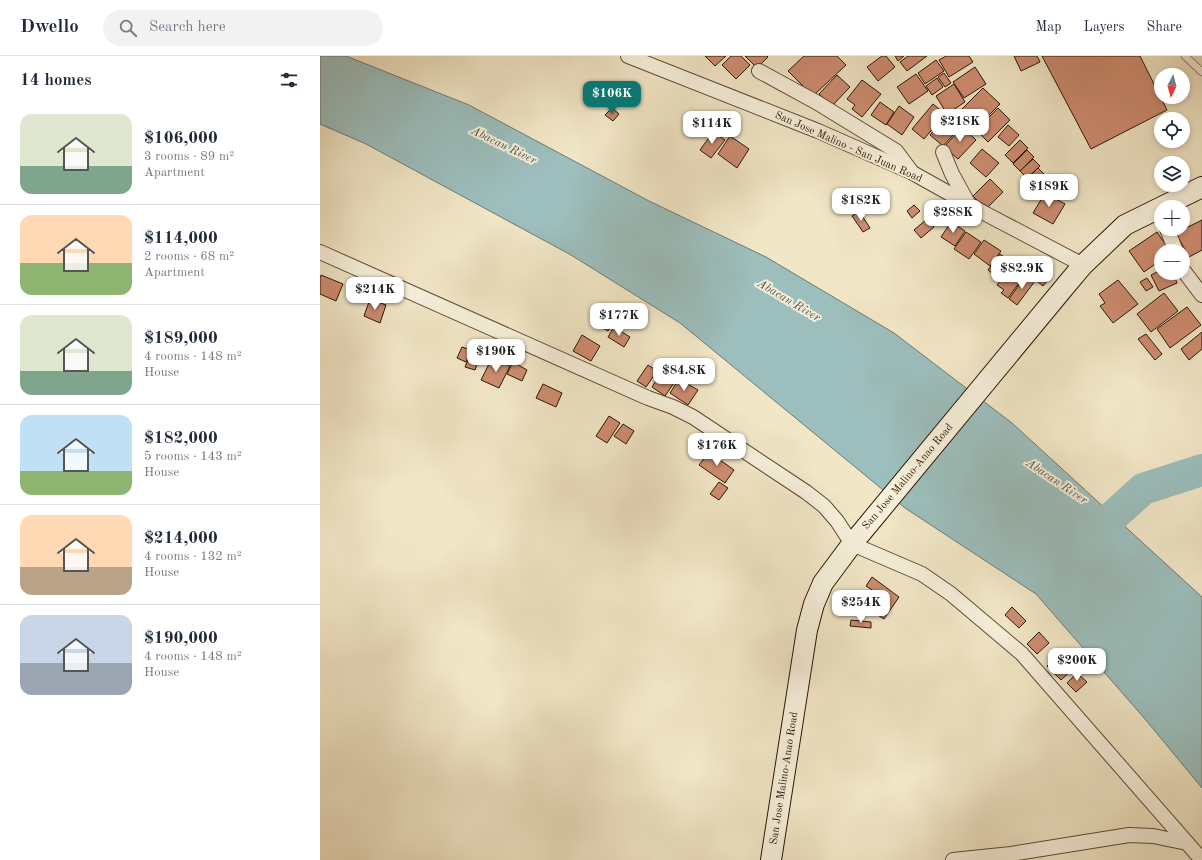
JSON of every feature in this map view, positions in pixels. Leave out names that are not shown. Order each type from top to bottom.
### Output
[{"type":"main road","name":"San Jose Malino-Anao Road","points":[[1178,200],[1202,187]]},
{"type":"main road","name":"San Jose Malino-Anao Road","points":[[771,860],[806,630],[814,604],[823,583],[865,528],[1083,265],[1125,225],[1154,213]]},
{"type":"street","name":"San Jose Malino - San Juan Road","points":[[628,56],[818,131],[911,172],[1083,265]]},
{"type":"street","points":[[759,71],[834,112],[896,151],[911,172]]},
{"type":"street","points":[[943,152],[952,174],[968,203]]},
{"type":"street","points":[[320,252],[648,398],[673,407],[693,417],[806,492],[824,506],[838,521],[852,544],[922,574],[951,594],[1022,654],[1202,860]]},
{"type":"street","points":[[1190,279],[1202,295]]},
{"type":"street","points":[[952,860],[1011,854],[1129,835],[1153,836],[1187,843]]},
{"type":"lane","points":[[1185,56],[1202,72]]},
{"type":"water","name":"Abacan River","points":[[320,56],[346,56],[469,105],[649,201],[766,257],[894,333],[1012,423],[1202,597],[1202,788],[1145,719],[1036,594],[905,508],[680,323],[571,255],[366,144],[320,124]]},
{"type":"building","points":[[705,56],[726,56],[715,66]]},
{"type":"building","points":[[731,56],[741,56],[750,65],[736,79],[722,65]]},
{"type":"building","points":[[745,56],[767,56],[768,57],[757,68]]},
{"type":"building","points":[[804,56],[837,56],[846,65],[813,96],[788,71]]},
{"type":"building","points":[[882,56],[886,56],[895,67],[878,81],[867,67]]},
{"type":"building","points":[[895,56],[904,56],[898,61]]},
{"type":"building","points":[[908,56],[927,56],[907,71],[900,62]]},
{"type":"building","points":[[946,56],[969,56],[973,62],[949,77],[939,60]]},
{"type":"building","points":[[1014,56],[1037,56],[1040,62],[1021,71]]},
{"type":"building","points":[[1042,56],[1140,56],[1154,84],[1154,104],[1164,104],[1167,110],[1163,112],[1154,112],[1154,117],[1091,149]]},
{"type":"building","points":[[936,60],[944,71],[925,84],[918,73]]},
{"type":"building","points":[[975,67],[986,84],[964,98],[953,82]]},
{"type":"building","points":[[944,73],[951,83],[945,87],[938,77]]},
{"type":"building","points":[[916,74],[928,91],[909,104],[897,87]]},
{"type":"building","points":[[837,75],[850,87],[832,106],[819,94]]},
{"type":"building","points":[[937,78],[943,87],[932,95],[926,86]]},
{"type":"building","points":[[862,80],[881,94],[862,117],[852,109],[855,105],[847,99]]},
{"type":"building","points":[[954,84],[965,102],[947,114],[936,96]]},
{"type":"building","points":[[983,88],[1000,104],[976,128],[959,112]]},
{"type":"building","points":[[880,102],[894,112],[886,125],[871,115]]},
{"type":"building","points":[[933,104],[945,114],[924,139],[912,129]]},
{"type":"building","points":[[899,106],[914,117],[902,135],[887,124]]},
{"type":"building","points":[[612,108],[619,114],[613,121],[605,115]]},
{"type":"building","points":[[998,108],[1010,120],[988,142],[976,130]]},
{"type":"building","points":[[947,115],[961,126],[943,146],[930,135]]},
{"type":"building","points":[[1008,125],[1019,135],[1009,146],[998,137]]},
{"type":"building","points":[[962,127],[976,140],[958,159],[944,147]]},
{"type":"building","points":[[713,132],[725,140],[711,158],[700,150]]},
{"type":"building","points":[[730,136],[749,149],[737,168],[718,154]]},
{"type":"building","points":[[1020,140],[1028,148],[1013,163],[1005,155]]},
{"type":"building","points":[[982,149],[999,163],[986,177],[970,163]]},
{"type":"building","points":[[1027,150],[1034,157],[1020,171],[1013,164]]},
{"type":"building","points":[[1033,159],[1040,166],[1027,178],[1020,171]]},
{"type":"building","points":[[1038,168],[1048,178],[1038,188],[1028,178]]},
{"type":"building","points":[[990,179],[1003,192],[986,209],[973,196]]},
{"type":"building","points":[[1045,193],[1065,204],[1053,224],[1033,213]]},
{"type":"building","points":[[914,205],[920,211],[912,218],[907,211]]},
{"type":"building","points":[[859,211],[870,228],[863,232],[852,216]]},
{"type":"building","points":[[927,219],[934,227],[921,238],[914,230]]},
{"type":"building","points":[[1202,220],[1202,250],[1190,256],[1190,244],[1182,244],[1178,236],[1190,236],[1190,226]]},
{"type":"building","points":[[951,222],[965,231],[955,246],[941,237]]},
{"type":"building","points":[[966,232],[981,242],[969,259],[954,249]]},
{"type":"building","points":[[1154,234],[1154,236],[1160,236],[1165,244],[1154,244],[1154,265],[1144,272],[1129,251]]},
{"type":"building","points":[[984,240],[1001,251],[990,266],[974,254]]},
{"type":"building","points":[[1000,254],[1012,263],[1000,280],[988,270]]},
{"type":"building","points":[[1015,262],[1028,271],[1008,298],[1001,293],[1004,290],[997,285]]},
{"type":"building","points":[[1037,262],[1053,274],[1043,286],[1028,274]]},
{"type":"building","points":[[1154,274],[1154,280],[1176,280],[1177,283],[1159,291],[1151,275]]},
{"type":"building","points":[[321,275],[343,284],[336,301],[320,294]]},
{"type":"building","points":[[1026,275],[1035,281],[1017,305],[1009,299]]},
{"type":"building","points":[[1147,278],[1153,287],[1146,291],[1140,282]]},
{"type":"building","points":[[1118,280],[1138,304],[1113,323],[1100,306],[1105,303],[1099,294]]},
{"type":"building","points":[[1164,293],[1178,311],[1151,332],[1137,314]]},
{"type":"building","points":[[370,299],[386,305],[380,323],[364,316]]},
{"type":"building","points":[[1187,307],[1201,325],[1170,348],[1157,329]]},
{"type":"building","points":[[605,315],[615,321],[608,331],[599,326]]},
{"type":"building","points":[[614,327],[630,337],[624,347],[608,337]]},
{"type":"building","points":[[1202,332],[1202,349],[1189,360],[1181,349]]},
{"type":"building","points":[[1146,334],[1162,354],[1155,360],[1138,339]]},
{"type":"building","points":[[582,335],[600,346],[591,361],[573,351]]},
{"type":"building","points":[[462,347],[471,350],[466,362],[457,358]]},
{"type":"building","points":[[470,355],[479,359],[475,370],[465,367]]},
{"type":"building","points":[[492,358],[510,366],[499,388],[481,380]]},
{"type":"building","points":[[513,362],[527,370],[522,381],[507,374]]},
{"type":"building","points":[[648,365],[657,371],[646,387],[637,381]]},
{"type":"building","points":[[662,371],[676,380],[665,396],[652,387]]},
{"type":"building","points":[[679,379],[698,390],[688,405],[670,393]]},
{"type":"building","points":[[543,384],[562,393],[556,407],[536,398]]},
{"type":"building","points":[[609,416],[620,423],[607,443],[596,436]]},
{"type":"building","points":[[623,424],[634,431],[626,444],[614,436]]},
{"type":"building","points":[[709,452],[734,470],[725,483],[699,465]]},
{"type":"building","points":[[719,482],[728,488],[719,500],[710,494]]},
{"type":"building","points":[[872,577],[899,597],[884,619],[867,608],[878,594],[866,586]]},
{"type":"building","points":[[1012,607],[1026,621],[1019,628],[1005,615]]},
{"type":"building","points":[[851,620],[871,622],[871,628],[850,626]]},
{"type":"building","points":[[1039,632],[1049,643],[1037,654],[1027,644]]},
{"type":"building","points":[[1058,655],[1072,670],[1061,680],[1047,666]]},
{"type":"building","points":[[1077,673],[1087,682],[1076,692],[1067,683]]},
{"type":"waterway","points":[[1111,518],[1143,489],[1202,470]]}]
